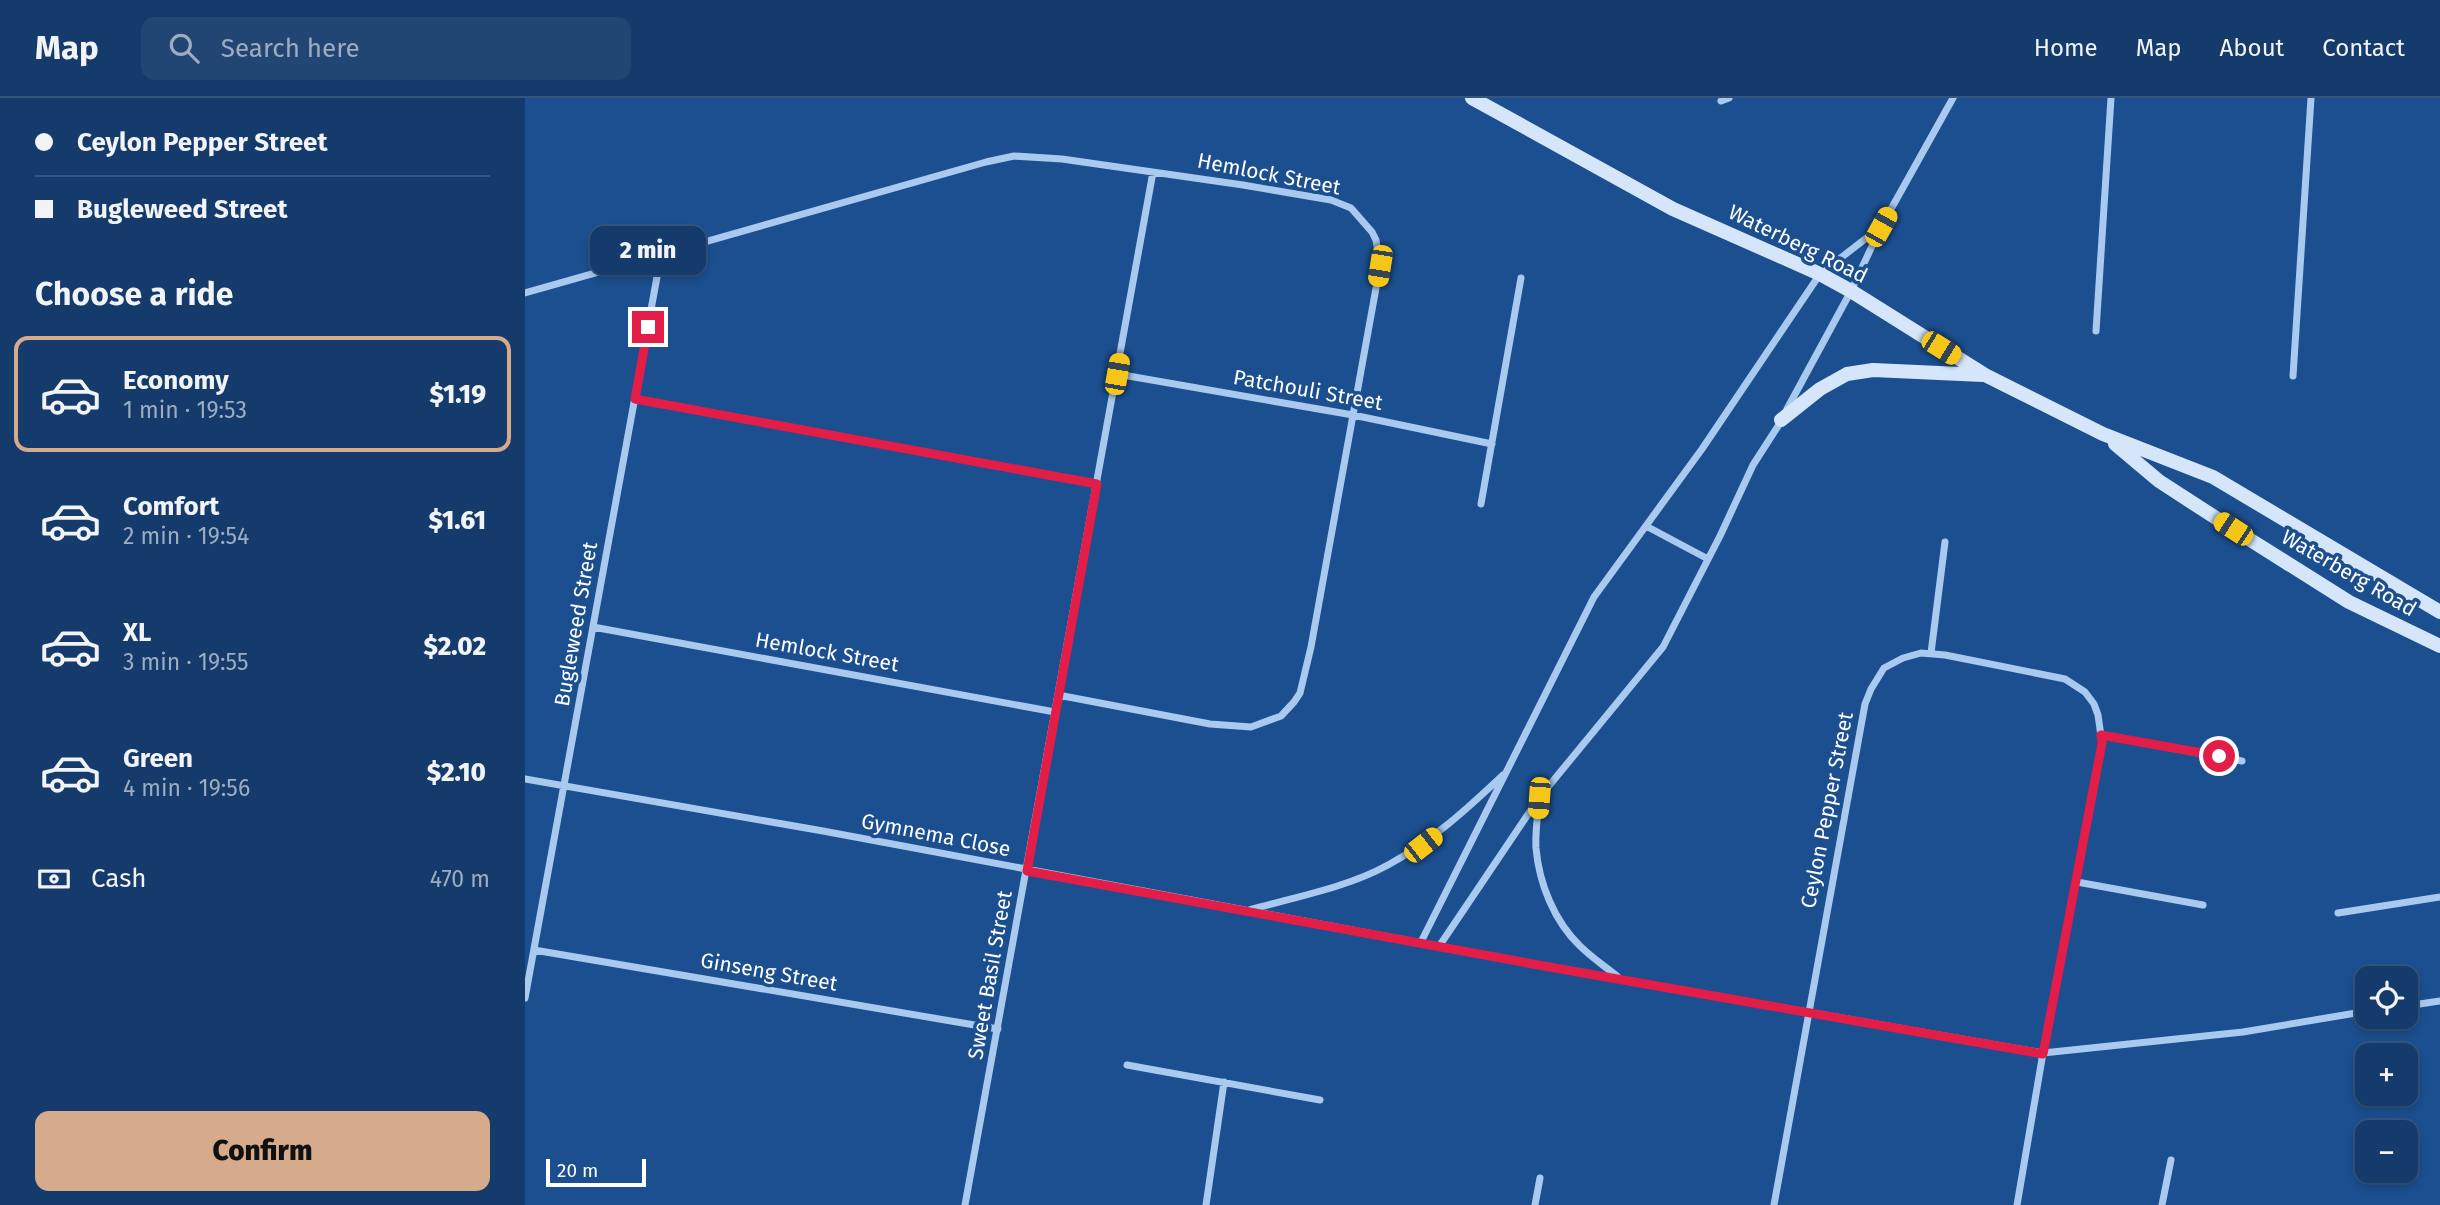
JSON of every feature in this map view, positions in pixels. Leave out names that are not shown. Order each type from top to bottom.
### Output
[{"type":"street","name":"Waterberg Road","points":[[1472,98],[1673,209],[1820,274],[1985,375],[2103,434],[2213,477],[2440,612]]},
{"type":"street","points":[[1721,101],[1729,98]]},
{"type":"street","points":[[1440,945],[1539,798],[1663,647],[1753,465],[1781,421],[1851,291],[1881,227],[1954,98]]},
{"type":"street","points":[[2096,331],[2111,98]]},
{"type":"street","points":[[2293,376],[2311,98]]},
{"type":"street","name":"Hemlock Street","points":[[525,293],[996,159],[1028,156],[1153,172],[1331,200],[1351,208],[1364,221],[1376,240],[1380,266],[1311,647],[1300,693],[1280,716],[1251,727],[1229,727],[1058,695]]},
{"type":"street","name":"Sweet Basil Street","points":[[965,1205],[1153,172]]},
{"type":"street","points":[[1421,942],[1594,597],[1702,449],[1820,274],[1881,227]]},
{"type":"street","name":"Bugleweed Street","points":[[525,998],[661,255]]},
{"type":"street","points":[[1481,504],[1521,278]]},
{"type":"street","points":[[1781,421],[1820,389],[1847,374],[1873,370],[1985,375]]},
{"type":"street","name":"Patchouli Street","points":[[1117,374],[1353,415],[1492,444]]},
{"type":"street","points":[[635,399],[1097,484]]},
{"type":"street","name":"Waterberg Road","points":[[2103,434],[2159,481],[2223,523],[2349,602],[2440,646]]},
{"type":"street","points":[[1646,526],[1708,559]]},
{"type":"street","points":[[1931,653],[1945,542]]},
{"type":"street","name":"Hemlock Street","points":[[593,627],[1055,712]]},
{"type":"street","name":"Ceylon Pepper Street","points":[[1774,1205],[1865,704],[1884,668],[1903,658],[1931,653],[2065,679],[2085,692],[2094,704],[2102,728],[2102,743],[2017,1205]]},
{"type":"street","points":[[2101,735],[2242,761]]},
{"type":"street","points":[[1245,912],[1335,886],[1386,866],[1423,845],[1509,770]]},
{"type":"street","name":"Gymnema Close","points":[[525,779],[823,831],[1245,912],[2043,1054],[2243,1032],[2355,1013]]},
{"type":"street","points":[[1539,798],[1536,845],[1539,870],[1547,895],[1560,921],[1579,946],[1620,979]]},
{"type":"street","points":[[2077,882],[2203,905]]},
{"type":"street","points":[[2338,913],[2440,897]]},
{"type":"street","name":"Ginseng Street","points":[[534,950],[998,1029]]},
{"type":"street","points":[[2418,1004],[2440,1001]]},
{"type":"street","points":[[1127,1065],[1321,1100]]},
{"type":"street","points":[[1206,1205],[1224,1082]]},
{"type":"street","points":[[2162,1205],[2171,1160]]},
{"type":"street","points":[[1535,1205],[1540,1178]]},
{"type":"route","points":[[648,327],[635,399],[1097,484],[1027,871],[2043,1054],[2102,743],[2101,735],[2219,756]]}]
